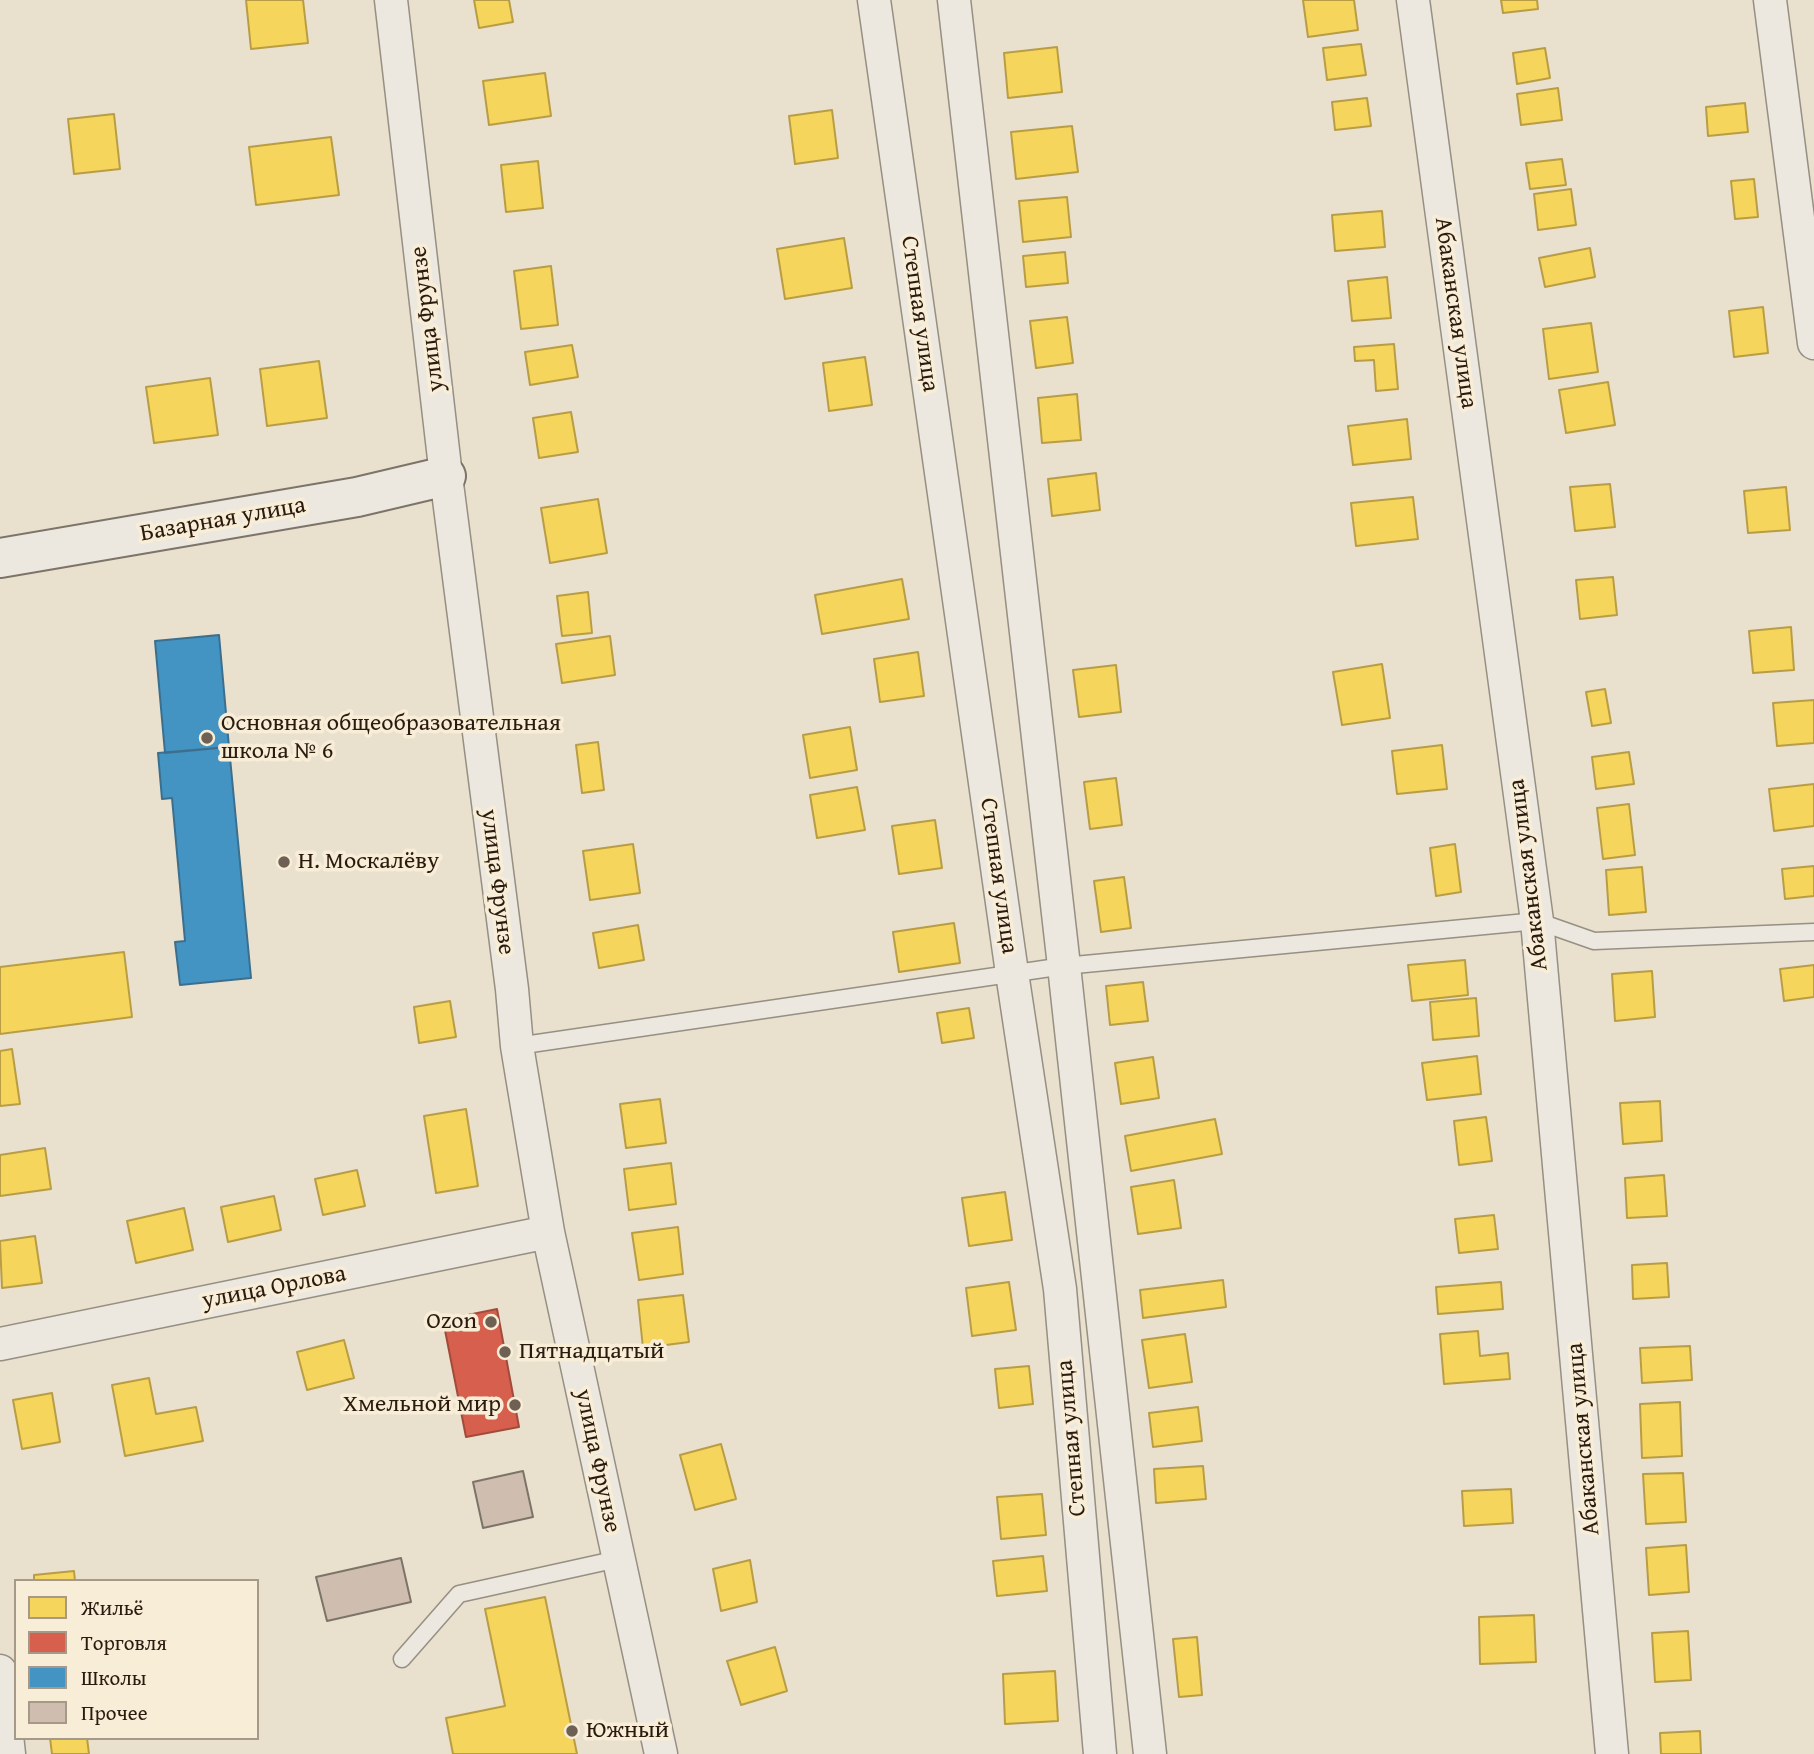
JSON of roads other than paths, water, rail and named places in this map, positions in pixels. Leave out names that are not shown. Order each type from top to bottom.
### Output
[{"type":"street","name":"улица Фрунзе","points":[[391,0],[446,476],[517,1046],[548,1232],[660,1754]]},
{"type":"street","name":"Степная улица","points":[[874,0],[1012,973],[1060,1289],[1100,1754]]},
{"type":"street","name":"Степная улица","points":[[954,0],[1150,1754]]},
{"type":"street","name":"Абаканская улица","points":[[1413,0],[1536,921],[1612,1754]]},
{"type":"street","points":[[1770,0],[1814,343]]},
{"type":"street","name":"Базарная улица","points":[[0,558],[357,497],[446,476]]},
{"type":"street","name":"улица Орлова","points":[[0,1344],[548,1232]]},
{"type":"street","points":[[0,1671],[9,1754]]},
{"type":"lane","points":[[517,1046],[1064,966],[1536,921],[1594,941],[1814,932]]},
{"type":"lane","points":[[402,1659],[459,1594],[618,1559]]},
{"type":"place","name":"Основная общеобразовательная школа № 6","points":[[207,738]]},
{"type":"place","name":"Н. Москалёву","points":[[284,862]]},
{"type":"place","name":"Ozon","points":[[491,1322]]},
{"type":"place","name":"Пятнадцатый","points":[[505,1352]]},
{"type":"place","name":"Хмельной мир","points":[[515,1405]]},
{"type":"place","name":"Южный","points":[[572,1731]]}]
